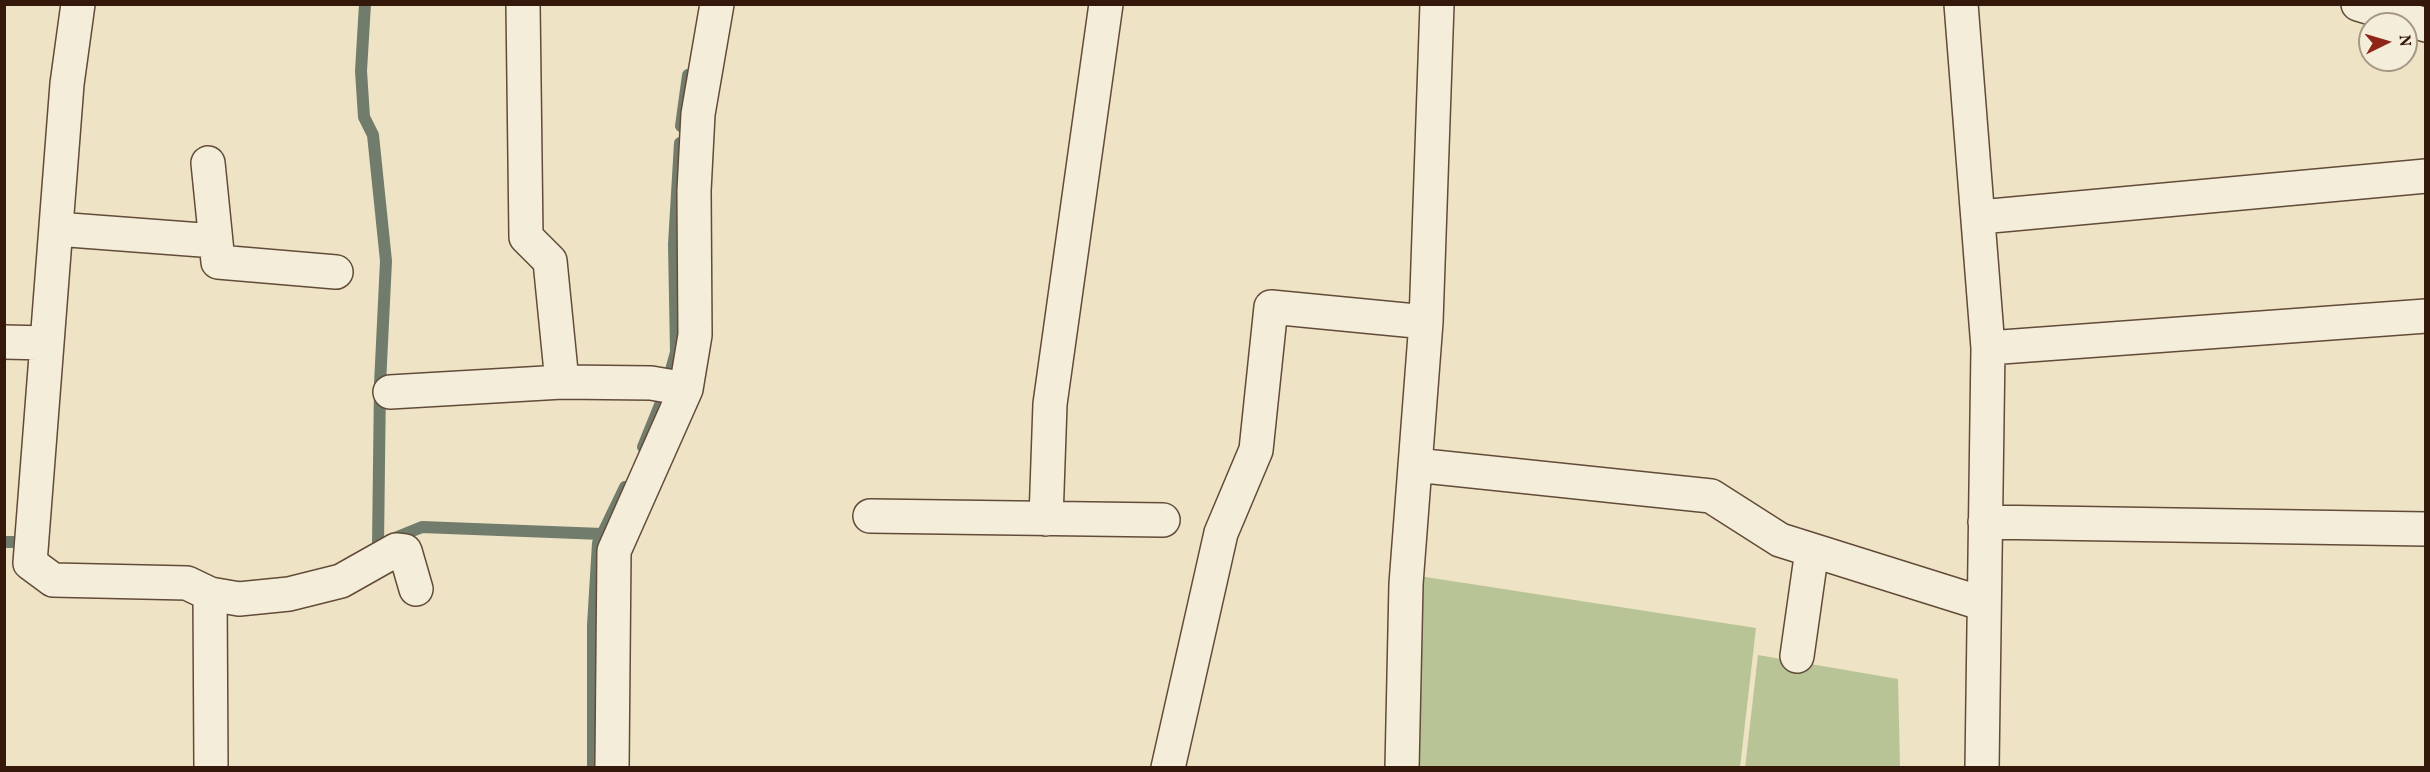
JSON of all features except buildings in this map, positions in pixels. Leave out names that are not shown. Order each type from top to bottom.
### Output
[{"type":"street","points":[[78,4],[67,84],[47,343],[18,554],[53,580],[187,583],[210,594],[239,599],[299,591],[341,581],[396,550],[405,551],[416,589]]},
{"type":"street","points":[[523,4],[526,237],[550,261],[562,382]]},
{"type":"street","points":[[612,768],[614,551],[673,386],[695,335],[694,191],[698,114],[717,4]]},
{"type":"street","points":[[1046,519],[1050,404],[1106,4]]},
{"type":"street","points":[[1402,768],[1406,584],[1426,322],[1437,4]]},
{"type":"street","points":[[1961,4],[1989,348],[1982,768]]},
{"type":"street","points":[[2358,4],[2426,25]]},
{"type":"street","points":[[208,163],[218,262],[336,272]]},
{"type":"street","points":[[1980,217],[2426,176]]},
{"type":"street","points":[[56,228],[215,241]]},
{"type":"street","points":[[1167,768],[1221,533],[1256,450],[1271,307],[1426,322]]},
{"type":"street","points":[[1989,348],[2426,316]]},
{"type":"street","points":[[4,342],[47,343]]},
{"type":"street","points":[[390,392],[562,382],[673,386]]},
{"type":"street","points":[[1415,465],[1711,496],[1780,540],[1984,604]]},
{"type":"street","points":[[870,516],[1163,520]]},
{"type":"street","points":[[1985,522],[2426,529]]},
{"type":"street","points":[[1797,656],[1812,550]]},
{"type":"street","points":[[210,594],[211,768]]},
{"type":"green space","points":[[1419,576],[1756,628],[1740,767],[1415,768]]},
{"type":"green space","points":[[1758,655],[1898,679],[1900,767],[1745,768]]},
{"type":"waterway","points":[[365,4],[361,71],[364,117],[373,135],[386,261],[380,384],[378,545]]},
{"type":"waterway","points":[[681,126],[688,75]]},
{"type":"waterway","points":[[643,447],[664,395],[676,352],[674,244],[680,143]]},
{"type":"waterway","points":[[593,768],[593,625],[598,543],[625,487]]},
{"type":"waterway","points":[[390,540],[422,527],[602,534]]},
{"type":"waterway","points":[[4,542],[17,542]]}]
